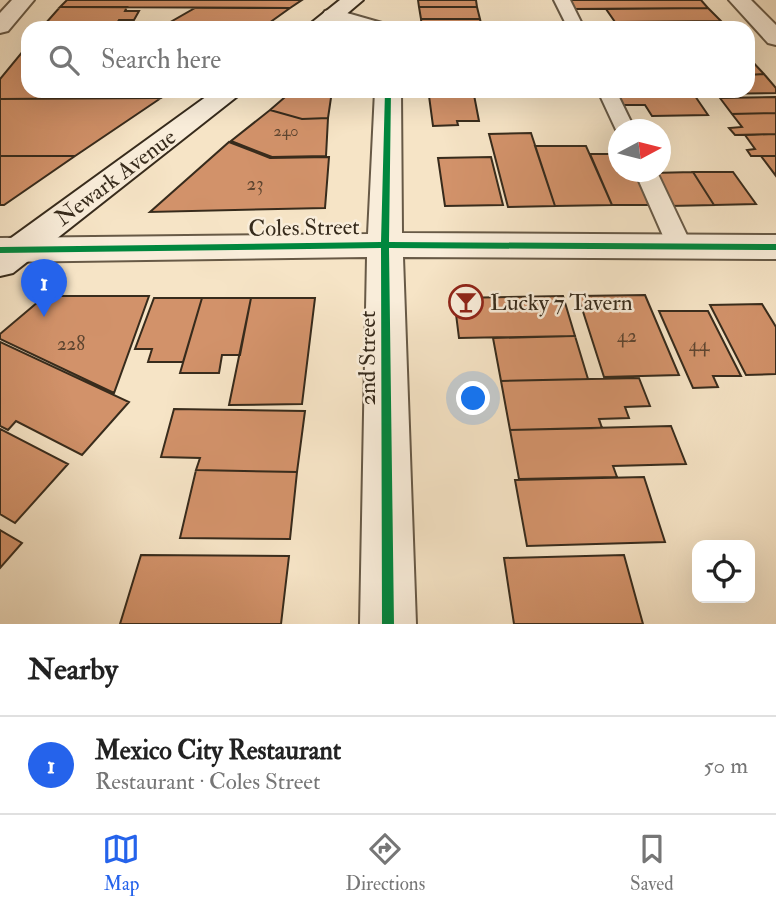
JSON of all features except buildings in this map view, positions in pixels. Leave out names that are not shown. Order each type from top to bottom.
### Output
[{"type":"street","points":[[0,26],[24,0]]},
{"type":"street","points":[[325,21],[353,0]]},
{"type":"street","points":[[739,0],[776,38]]},
{"type":"street","name":"Newark Avenue","points":[[6,255],[221,98]]},
{"type":"street","name":"2nd Street","points":[[388,98],[385,245],[388,624]]},
{"type":"street","name":"Coles Street","points":[[6,255],[385,245],[776,247]]},
{"type":"lane","points":[[562,0],[572,21]]},
{"type":"lane","points":[[610,98],[620,119]]},
{"type":"lane","points":[[650,182],[680,248]]},
{"type":"cycle path","points":[[388,98],[385,245],[388,624]]},
{"type":"cycle path","points":[[0,250],[385,245],[776,247]]},
{"type":"place","name":"Lucky 7 Tavern","points":[[466,302]]},
{"type":"place","name":"Mexico City Restaurant","points":[[44,317]]}]
